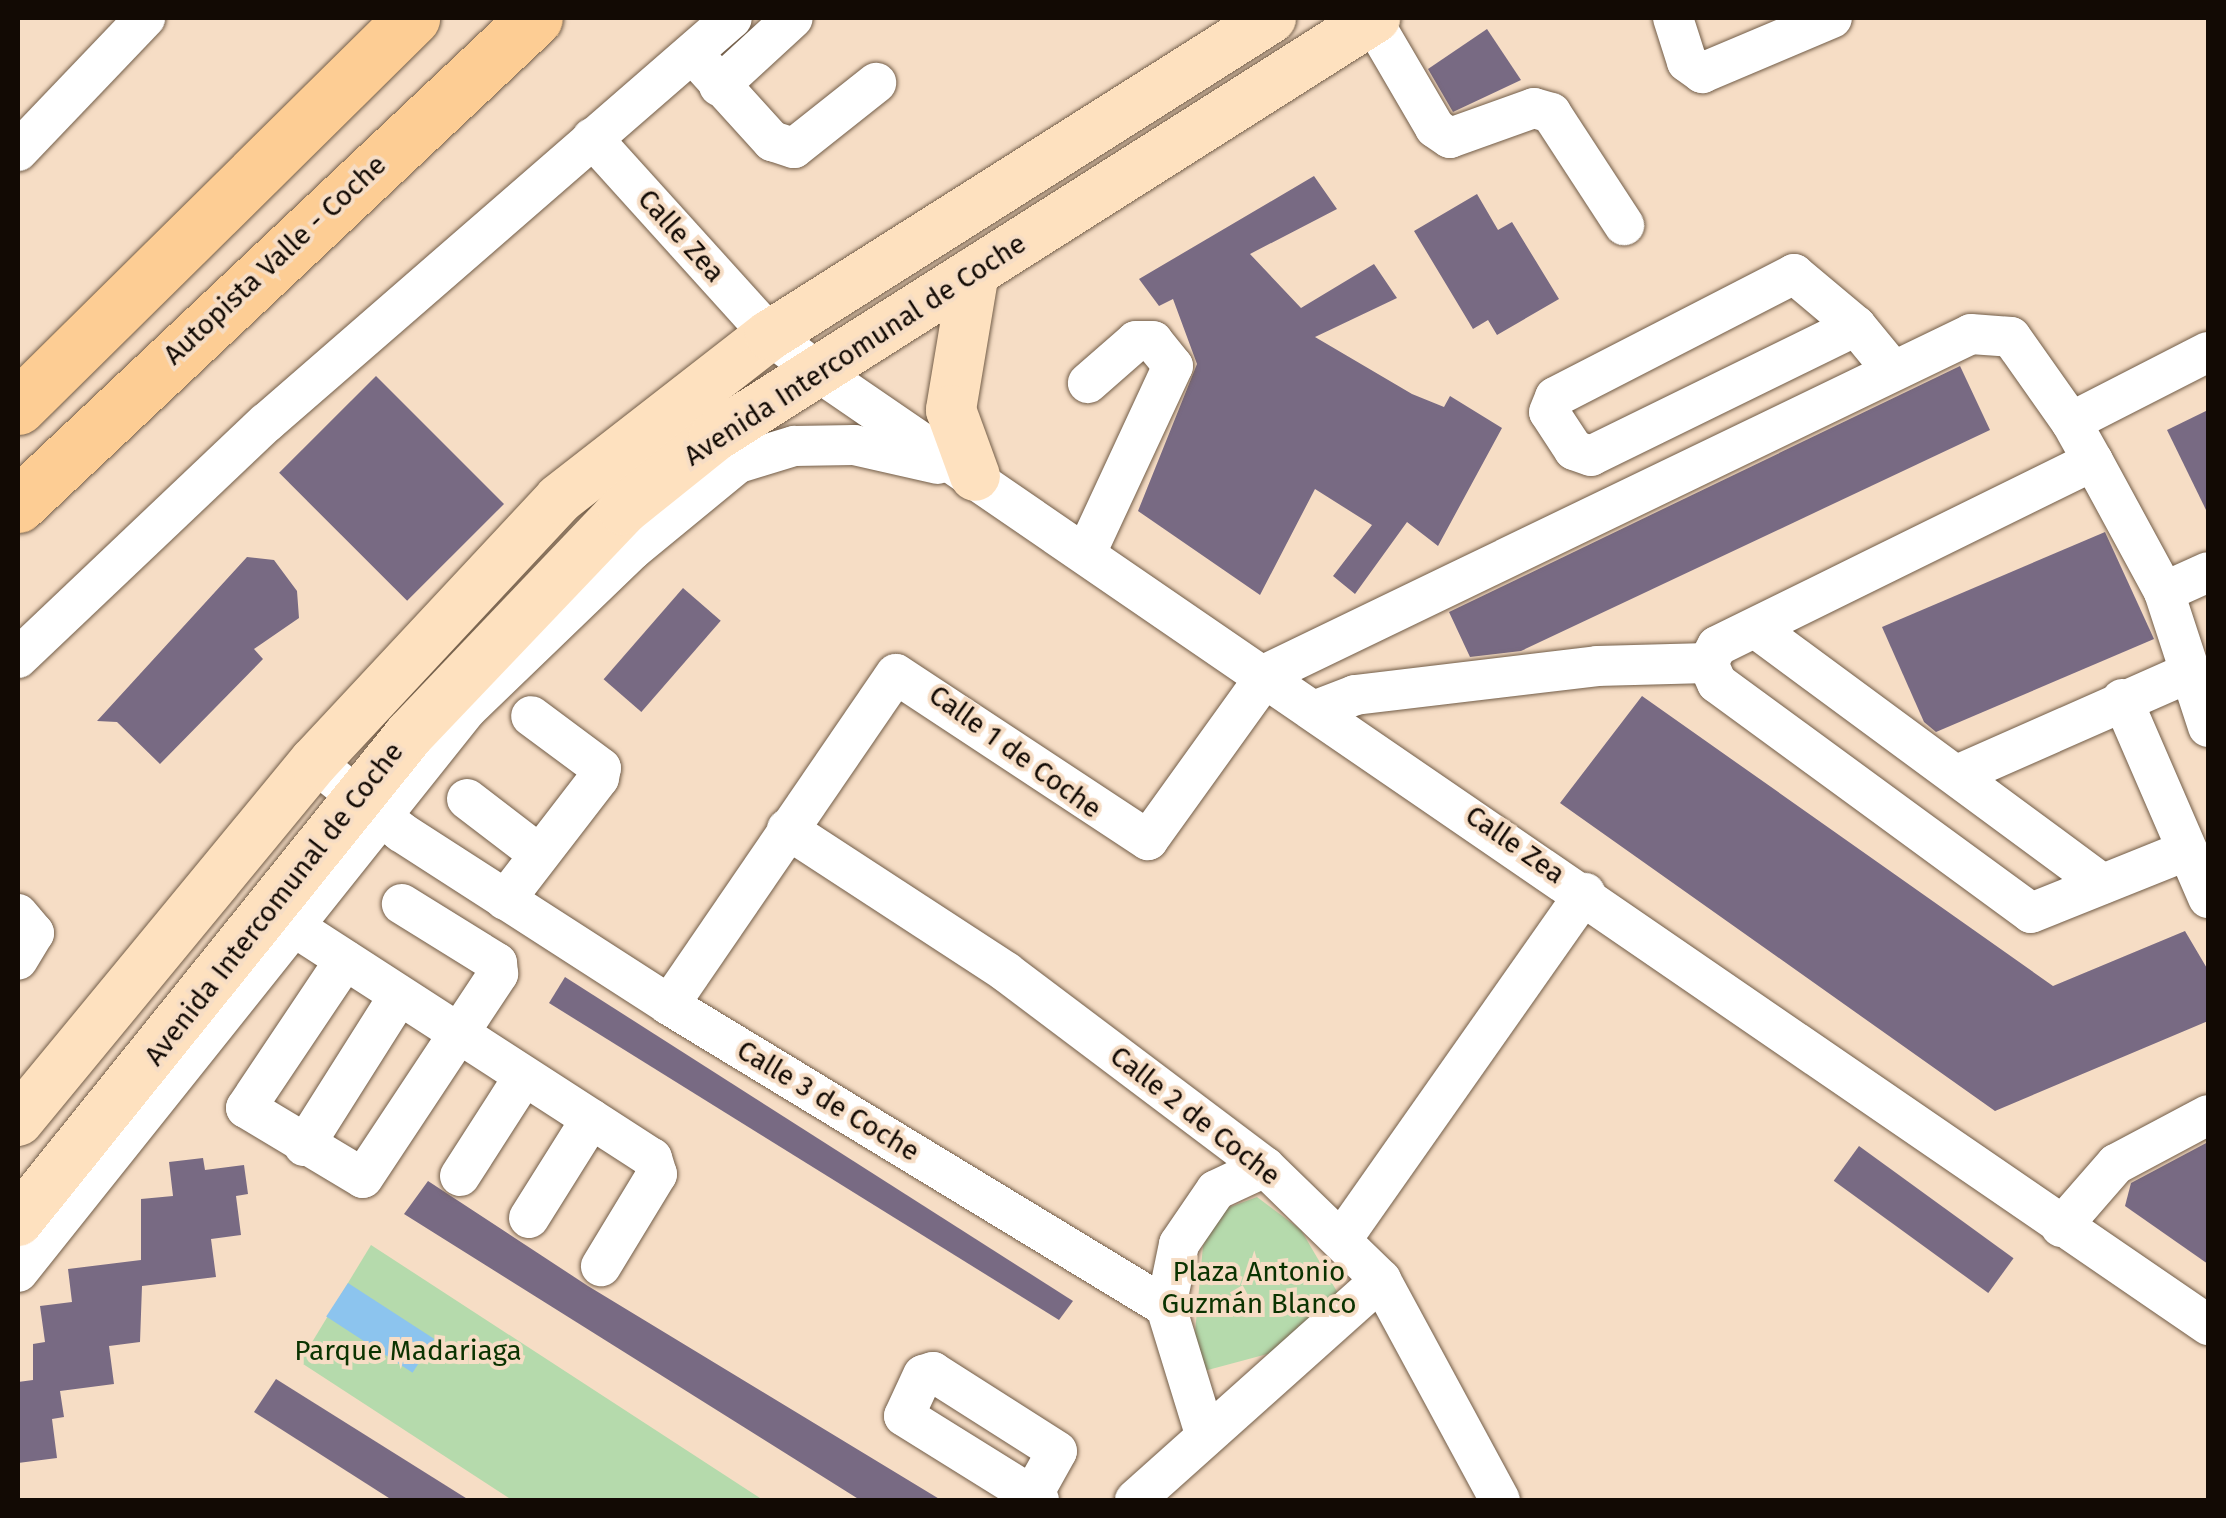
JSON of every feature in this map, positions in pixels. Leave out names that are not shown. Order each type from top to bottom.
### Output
[{"type":"highway","points":[[18,407],[412,18]]},
{"type":"highway","name":"Autopista Valle - Coche","points":[[18,505],[536,18]]},
{"type":"main road","name":"Avenida Intercomunal de Coche","points":[[18,1121],[314,762],[560,499],[770,335],[1272,18]]},
{"type":"main road","name":"Avenida Intercomunal de Coche","points":[[18,1221],[623,510],[818,370],[1374,19]]},
{"type":"main road","points":[[974,272],[951,410],[976,476]]},
{"type":"main road","points":[[738,463],[818,370]]},
{"type":"main road","points":[[370,808],[457,702]]},
{"type":"street","points":[[18,151],[145,18]]},
{"type":"street","points":[[18,658],[266,423],[732,18]]},
{"type":"street","points":[[719,86],[794,18]]},
{"type":"street","points":[[1674,18],[1687,62],[1702,73],[1832,18]]},
{"type":"street","points":[[1374,19],[1435,128],[1450,138],[1534,108],[1551,113],[1624,225]]},
{"type":"street","points":[[693,54],[772,141],[794,148],[876,82]]},
{"type":"street","name":"Calle Zea","points":[[592,138],[770,335],[1268,673],[2060,1227],[2208,1324]]},
{"type":"street","points":[[1593,513],[1582,457],[1549,412],[1555,396],[1779,278],[1806,279],[1856,326],[1893,372]]},
{"type":"street","points":[[1582,457],[1856,326]]},
{"type":"street","points":[[1268,673],[1593,513],[1893,372],[1995,331],[2011,337],[2071,422],[2164,592],[2208,727]]},
{"type":"street","points":[[1087,551],[1173,366],[1153,341],[1136,341],[1088,382]]},
{"type":"street","points":[[2071,422],[2208,352]]},
{"type":"street","points":[[738,463],[834,442],[976,476]]},
{"type":"street","points":[[1708,663],[1718,646],[1758,630],[2092,462]]},
{"type":"street","name":"Avenida Intercomunal de Coche","points":[[457,702],[738,463]]},
{"type":"street","points":[[2164,592],[2208,572]]},
{"type":"street","points":[[1758,630],[2103,884]]},
{"type":"street","points":[[1319,709],[1355,695],[1597,666],[1708,663]]},
{"type":"street","points":[[1708,663],[1717,683],[2013,904],[2031,913],[2185,851]]},
{"type":"street","name":"Calle 1 de Coche","points":[[668,1005],[896,674],[1148,840],[1268,673]]},
{"type":"street","points":[[1957,774],[2188,673]]},
{"type":"street","points":[[2122,699],[2208,898]]},
{"type":"street","points":[[505,900],[601,768],[532,716]]},
{"type":"street","name":"Calle 3 de Coche","points":[[314,762],[370,808],[668,1005],[1166,1307]]},
{"type":"street","points":[[467,799],[540,854]]},
{"type":"street","name":"Avenida Intercomunal de Coche","points":[[18,1272],[296,928],[370,808]]},
{"type":"street","name":"Calle 2 de Coche","points":[[787,829],[1006,972],[1265,1167],[1342,1239],[1381,1280],[1500,1500]]},
{"type":"street","points":[[1342,1239],[1585,893]]},
{"type":"street","points":[[345,960],[246,1099],[251,1114],[363,1178],[494,987],[497,962],[402,904]]},
{"type":"street","points":[[18,914],[34,932],[18,960]]},
{"type":"street","points":[[296,928],[652,1158],[658,1174],[601,1266]]},
{"type":"street","points":[[304,1146],[399,996]]},
{"type":"street","points":[[460,1176],[523,1078]]},
{"type":"street","points":[[2060,1227],[2116,1164],[2208,1115]]},
{"type":"street","points":[[529,1218],[591,1119]]},
{"type":"street","points":[[1205,1434],[1166,1307],[1179,1244],[1216,1190],[1265,1167]]},
{"type":"street","points":[[1134,1500],[1381,1280]]},
{"type":"green space","name":"Plaza Antonio Guzmán Blanco","points":[[1257,1197],[1301,1230],[1339,1295],[1290,1348],[1204,1371],[1193,1354],[1203,1246],[1222,1210]]},
{"type":"green space","name":"Parque Madariaga","points":[[371,1245],[763,1500],[512,1500],[300,1362]]},
{"type":"water","points":[[348,1283],[434,1339],[413,1373],[326,1317]]},
{"type":"building","points":[[1487,29],[1521,80],[1453,112],[1428,69]]},
{"type":"building","points":[[1314,176],[1337,209],[1250,254],[1301,308],[1374,264],[1397,298],[1315,337],[1412,394],[1444,407],[1450,396],[1502,428],[1438,546],[1407,522],[1355,594],[1333,576],[1372,525],[1315,489],[1260,595],[1138,511],[1197,364],[1173,299],[1159,306],[1139,279]]},
{"type":"building","points":[[1477,194],[1498,230],[1512,222],[1559,299],[1497,335],[1488,320],[1473,329],[1414,231]]},
{"type":"building","points":[[1960,366],[1990,430],[1521,651],[1470,657],[1449,612]]},
{"type":"building","points":[[376,376],[504,504],[407,601],[279,473]]},
{"type":"building","points":[[2208,410],[2208,514],[2167,430]]},
{"type":"building","points":[[2105,532],[2154,639],[1936,732],[1924,722],[1882,627]]},
{"type":"building","points":[[247,557],[274,560],[297,591],[299,618],[254,649],[263,659],[160,764],[117,722],[97,721]]},
{"type":"building","points":[[683,588],[721,621],[641,712],[604,679]]},
{"type":"building","points":[[1642,696],[2053,986],[2185,931],[2208,970],[2208,1021],[1995,1111],[1560,803]]},
{"type":"building","points":[[565,977],[1073,1301],[1059,1320],[549,1003]]},
{"type":"building","points":[[2208,1142],[2208,1264],[2125,1206],[2131,1183]]},
{"type":"building","points":[[1859,1146],[2014,1258],[1988,1293],[1834,1181]]},
{"type":"building","points":[[203,1158],[205,1170],[244,1165],[248,1194],[236,1196],[241,1235],[211,1239],[216,1277],[142,1286],[140,1342],[109,1346],[114,1384],[60,1391],[64,1417],[52,1419],[57,1458],[18,1463],[18,1382],[33,1380],[33,1344],[45,1342],[40,1306],[72,1302],[68,1269],[141,1260],[141,1199],[173,1196],[169,1162]]},
{"type":"building","points":[[428,1181],[588,1286],[941,1500],[860,1500],[404,1214]]},
{"type":"building","points":[[276,1379],[469,1500],[392,1500],[254,1412]]}]
